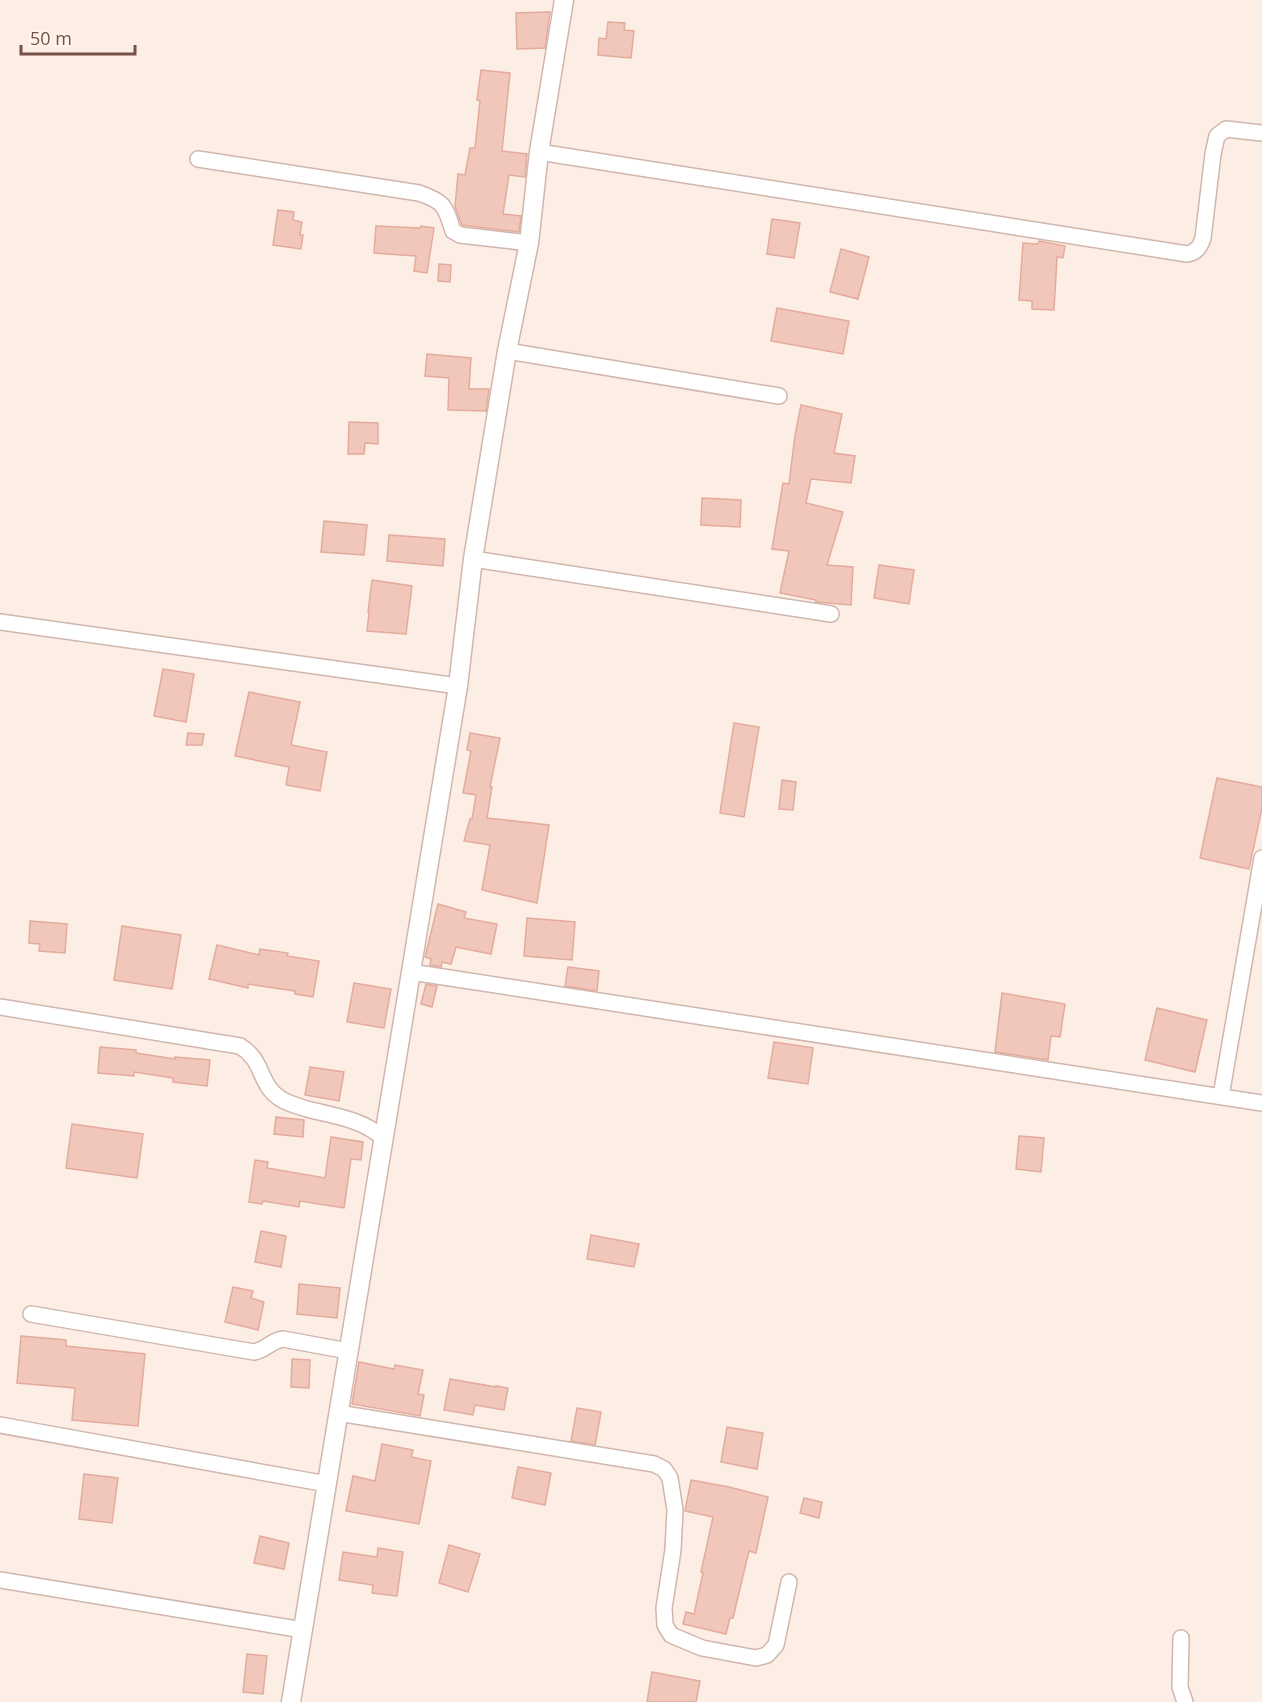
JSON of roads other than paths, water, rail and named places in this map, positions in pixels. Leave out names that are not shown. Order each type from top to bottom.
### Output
[{"type":"street","points":[[291,1702],[458,686],[473,559],[507,351],[528,243],[539,152],[564,0]]},
{"type":"street","points":[[539,152],[1187,254],[1193,253],[1200,247],[1203,238],[1217,136],[1226,129],[1262,133]]},
{"type":"street","points":[[198,159],[419,194],[441,202],[453,231],[460,235],[528,243]]},
{"type":"street","points":[[507,351],[778,396]]},
{"type":"street","points":[[473,559],[831,614]]},
{"type":"street","points":[[0,622],[458,686]]},
{"type":"street","points":[[1221,1096],[1262,858]]},
{"type":"street","points":[[411,972],[1262,1102]]},
{"type":"street","points":[[0,1007],[240,1046],[258,1062],[268,1086],[279,1098],[295,1106],[355,1121],[375,1131],[383,1138]]},
{"type":"street","points":[[31,1314],[249,1351],[259,1351],[283,1338],[348,1351]]},
{"type":"street","points":[[338,1413],[654,1464],[664,1469],[670,1478],[675,1510],[673,1550],[664,1608],[665,1625],[671,1635],[702,1648],[756,1658],[767,1655],[776,1645],[789,1582]]},
{"type":"street","points":[[0,1425],[327,1484]]},
{"type":"street","points":[[0,1580],[303,1630]]},
{"type":"street","points":[[1181,1638],[1180,1687],[1185,1702]]}]
